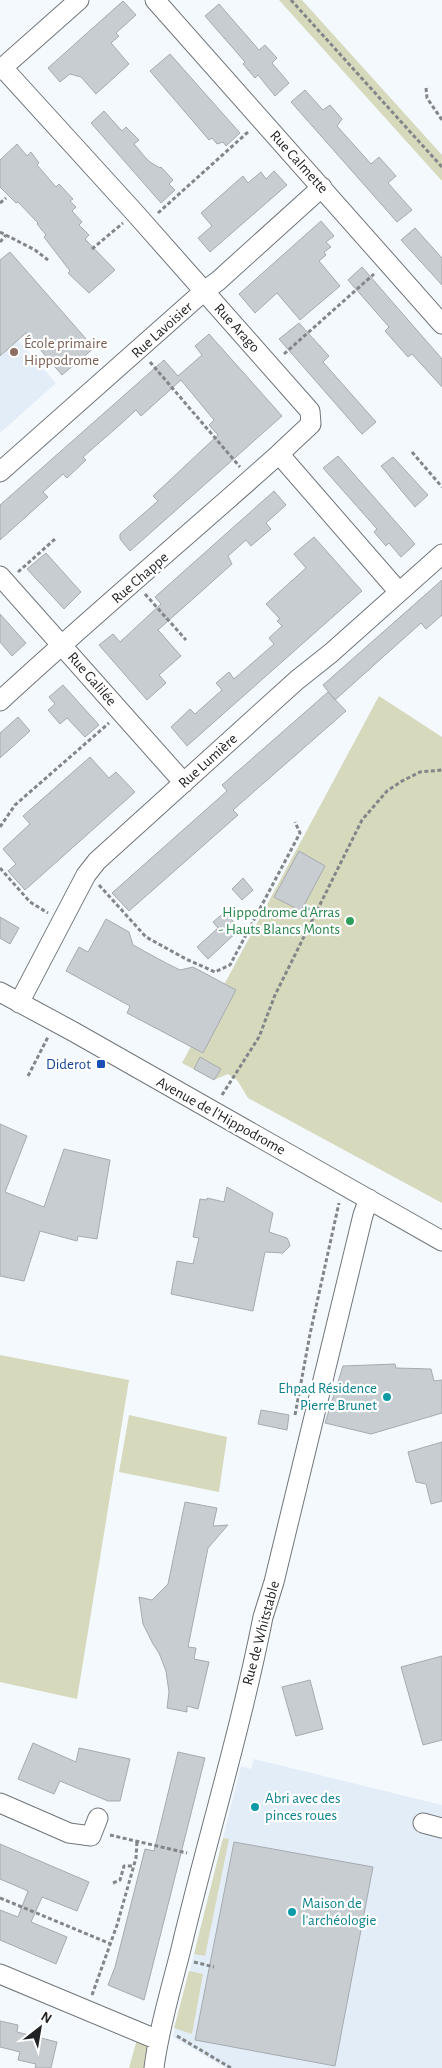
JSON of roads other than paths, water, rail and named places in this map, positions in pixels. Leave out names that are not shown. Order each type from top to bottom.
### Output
[{"type":"street","points":[[1,69],[79,0]]},
{"type":"street","name":"Rue Calmette","points":[[155,0],[442,324]]},
{"type":"street","name":"Rue Arago","points":[[1,69],[140,219],[310,411],[311,424],[279,454]]},
{"type":"street","name":"Rue Lavoisier","points":[[0,472],[139,351],[322,187]]},
{"type":"street","points":[[279,454],[399,592]]},
{"type":"street","name":"Rue Chappe","points":[[0,701],[279,454]]},
{"type":"street","name":"Rue Lumière","points":[[19,1003],[86,874],[97,861],[297,680],[344,642],[442,554]]},
{"type":"street","name":"Rue Galilée","points":[[3,579],[184,782]]},
{"type":"street","name":"Avenue de l'Hippodrome","points":[[0,992],[442,1241]]},
{"type":"street","name":"Rue de Whitstable","points":[[154,2068],[159,2034],[198,1877],[209,1840],[263,1617],[274,1582],[363,1215],[370,1199]]},
{"type":"street","points":[[0,1803],[69,1833],[91,1836],[98,1818]]},
{"type":"street","points":[[423,1823],[442,1828]]},
{"type":"street","points":[[0,1974],[86,2010],[159,2034]]},
{"type":"place","name":"École primaire Hippodrome","points":[[14,352]]},
{"type":"place","name":"Hippodrome d'Arras - Hauts Blancs Monts","points":[[350,921]]},
{"type":"place","name":"Diderot","points":[[101,1064]]},
{"type":"place","name":"Ehpad Résidence Pierre Brunet","points":[[387,1397]]},
{"type":"place","name":"Abri avec des pinces roues","points":[[255,1807]]},
{"type":"place","name":"Maison de l'archéologie","points":[[292,1912]]}]
